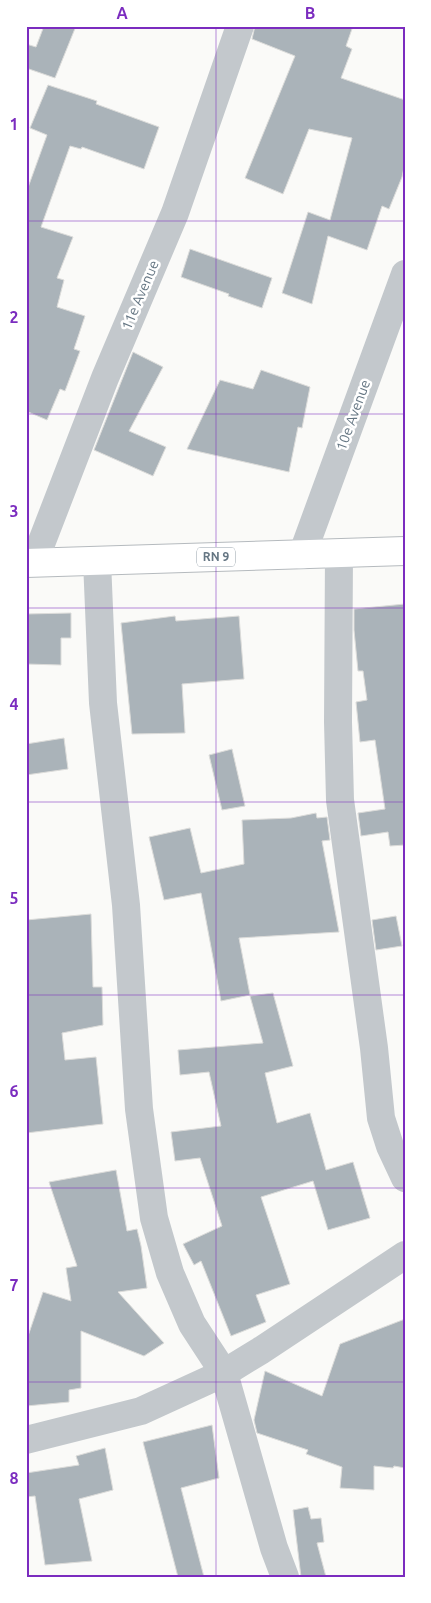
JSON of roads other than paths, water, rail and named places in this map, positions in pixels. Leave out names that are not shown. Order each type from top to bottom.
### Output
[{"type":"main road","name":"RN 9","points":[[30,562],[405,551]]},
{"type":"street","name":"11e Avenue","points":[[30,562],[174,213],[240,26]]},
{"type":"street","name":"10e Avenue","points":[[302,555],[405,274]]},
{"type":"street","points":[[339,554],[338,722],[340,800],[374,1048],[381,1118],[390,1146],[405,1178]]},
{"type":"street","points":[[97,561],[103,703],[126,905],[139,1109],[154,1218],[170,1273],[192,1324],[224,1373],[274,1548],[285,1577]]},
{"type":"street","points":[[26,1440],[141,1411],[224,1373],[405,1255]]}]
